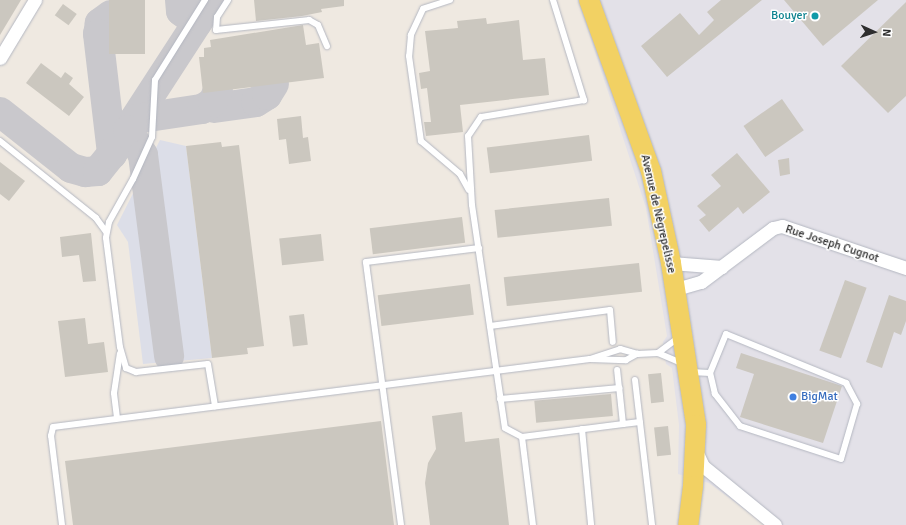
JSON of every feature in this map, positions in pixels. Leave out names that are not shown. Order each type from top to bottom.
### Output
[{"type":"main road","name":"Avenue de Nègrepelisse","points":[[589,0],[650,170],[676,289],[686,373],[696,425],[693,486],[688,525]]},
{"type":"main road","name":"Avenue de Nègrepelisse","points":[[604,0],[608,50]]},
{"type":"main road","name":"Avenue de Nègrepelisse","points":[[680,525],[686,481],[686,373]]},
{"type":"street","points":[[0,58],[35,0]]},
{"type":"street","name":"Rue Joseph Cugnot","points":[[676,289],[701,282],[773,228],[782,226],[906,268]]},
{"type":"street","points":[[671,263],[722,267]]},
{"type":"street","points":[[695,448],[703,466],[725,486],[775,525]]},
{"type":"street","points":[[693,486],[704,479],[725,486]]},
{"type":"lane","points":[[106,238],[107,226],[152,137],[155,80],[205,0]]},
{"type":"lane","points":[[228,0],[217,17],[216,30],[309,20],[318,25],[327,46]]},
{"type":"lane","points":[[450,0],[423,9],[411,35],[409,56],[421,141],[460,174],[472,203]]},
{"type":"lane","points":[[553,0],[584,100],[481,117],[468,136],[472,203],[500,400],[506,428],[522,437],[640,422]]},
{"type":"lane","points":[[0,141],[102,224],[106,238],[120,347],[128,371],[208,364],[215,406]]},
{"type":"lane","points":[[401,525],[366,262],[479,248]]},
{"type":"lane","points":[[490,326],[610,310],[613,342]]},
{"type":"lane","points":[[590,359],[620,349],[637,354],[658,353],[681,334]]},
{"type":"lane","points":[[726,334],[846,383],[857,404],[841,458],[740,426],[715,394],[710,373],[726,334]]},
{"type":"lane","points":[[117,418],[114,393],[120,347]]},
{"type":"lane","points":[[658,353],[686,373],[710,373]]},
{"type":"lane","points":[[62,525],[50,436],[53,427],[590,359],[626,360],[637,354]]},
{"type":"lane","points":[[617,370],[623,424]]},
{"type":"lane","points":[[635,380],[652,525]]},
{"type":"lane","points":[[500,400],[619,388]]},
{"type":"lane","points":[[582,429],[591,525]]},
{"type":"lane","points":[[522,437],[533,525]]},
{"type":"shaded area","points":[[578,0],[906,0],[906,525],[766,525],[709,483],[678,474],[679,425],[672,368],[666,364],[663,342],[667,336],[646,208]]},
{"type":"shaded area","points":[[160,140],[186,146],[212,358],[143,364],[128,242],[117,225]]},
{"type":"building","points":[[0,0],[21,0],[0,35]]},
{"type":"building","points":[[109,0],[145,0],[145,54],[109,54]]},
{"type":"building","points":[[254,0],[344,0],[344,6],[321,9],[322,12],[302,16],[256,21]]},
{"type":"building","points":[[721,0],[762,0],[667,77],[641,46],[680,13],[699,35],[714,20],[707,12]]},
{"type":"building","points":[[784,0],[878,0],[823,46]]},
{"type":"building","points":[[906,2],[906,96],[888,113],[841,66]]},
{"type":"building","points":[[63,4],[77,14],[69,25],[55,15]]},
{"type":"building","points":[[486,18],[487,24],[519,20],[523,60],[545,58],[549,95],[460,105],[463,132],[426,136],[424,122],[431,122],[427,88],[421,89],[419,73],[430,71],[425,31],[458,28],[457,21]]},
{"type":"building","points":[[303,25],[306,45],[319,43],[324,78],[203,93],[199,57],[204,57],[204,48],[211,47],[210,40]]},
{"type":"building","points":[[41,63],[61,78],[65,72],[73,78],[69,84],[84,97],[69,116],[26,83]]},
{"type":"building","points":[[782,99],[804,130],[765,157],[743,126]]},
{"type":"building","points":[[301,116],[303,138],[308,137],[311,161],[289,164],[286,139],[279,140],[277,119]]},
{"type":"building","points":[[589,135],[592,161],[490,173],[487,148]]},
{"type":"building","points":[[221,142],[222,147],[239,145],[264,346],[247,348],[248,354],[212,358],[186,146]]},
{"type":"building","points":[[737,153],[770,192],[743,214],[738,207],[709,232],[699,220],[706,215],[697,206],[721,186],[711,175]]},
{"type":"building","points":[[789,158],[790,174],[780,176],[778,160]]},
{"type":"building","points":[[0,162],[25,181],[9,201],[0,194]]},
{"type":"building","points":[[609,198],[612,226],[498,238],[495,210]]},
{"type":"building","points":[[462,217],[465,243],[373,254],[370,228]]},
{"type":"building","points":[[91,233],[96,281],[83,282],[79,255],[62,257],[60,237]]},
{"type":"building","points":[[321,234],[324,261],[282,265],[279,238]]},
{"type":"building","points":[[639,263],[642,292],[507,306],[504,277]]},
{"type":"building","points":[[845,280],[867,288],[841,358],[819,350]]},
{"type":"building","points":[[470,284],[474,315],[381,326],[378,295]]},
{"type":"building","points":[[889,295],[906,301],[906,321],[901,335],[894,332],[882,368],[866,362]]},
{"type":"building","points":[[304,314],[308,345],[293,347],[289,316]]},
{"type":"building","points":[[85,318],[88,344],[104,342],[108,372],[65,377],[58,321]]},
{"type":"building","name":"BigMat","points":[[741,353],[842,386],[823,443],[740,417],[754,374],[736,368]]},
{"type":"building","points":[[661,373],[664,402],[651,403],[648,374]]},
{"type":"building","points":[[611,394],[613,416],[536,423],[534,401]]},
{"type":"building","points":[[462,412],[465,442],[499,438],[509,525],[430,525],[425,483],[428,463],[436,449],[432,416]]},
{"type":"building","points":[[381,421],[394,525],[73,525],[65,461]]},
{"type":"building","points":[[668,426],[671,455],[657,456],[654,427]]},
{"type":"taxiway","points":[[180,0],[181,11],[197,23]]},
{"type":"taxiway","points":[[0,112],[71,168],[85,172],[98,171],[112,154],[212,0]]},
{"type":"taxiway","points":[[111,15],[100,23],[98,34],[112,154]]},
{"type":"taxiway","points":[[214,108],[256,102],[267,95],[274,84]]},
{"type":"taxiway","points":[[135,119],[202,109],[213,102],[218,91]]},
{"type":"taxiway","points":[[128,130],[143,155],[169,356]]},
{"type":"place","name":"Bouyer","points":[[815,16]]},
{"type":"place","name":"BigMat","points":[[793,397]]}]
